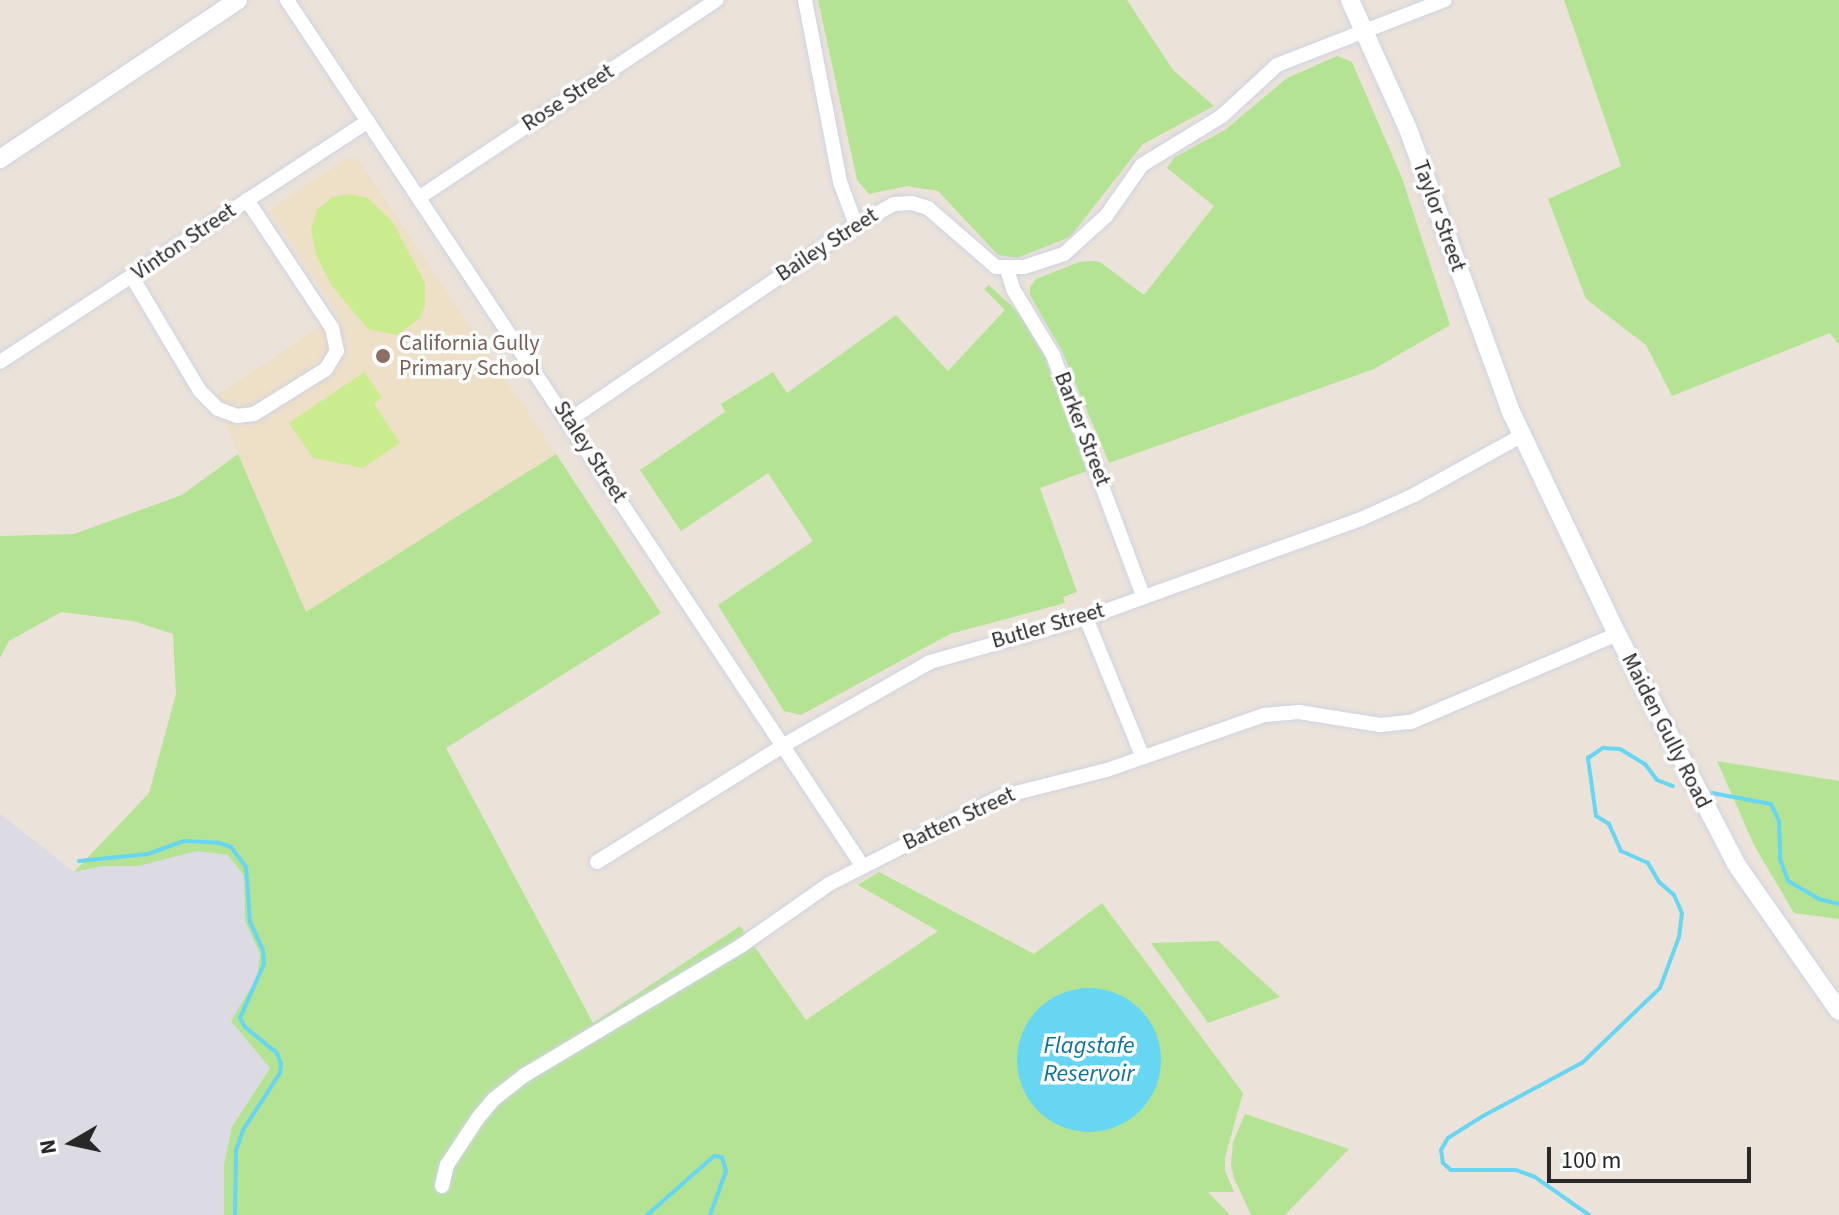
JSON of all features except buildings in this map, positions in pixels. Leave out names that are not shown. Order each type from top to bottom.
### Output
[{"type":"street","points":[[0,159],[238,0]]},
{"type":"street","name":"Staley Street","points":[[287,0],[862,865]]},
{"type":"street","name":"Rose Street","points":[[420,197],[717,0]]},
{"type":"street","points":[[805,0],[840,182],[856,225]]},
{"type":"street","name":"Taylor Street","points":[[1350,0],[1408,129],[1521,436]]},
{"type":"street","points":[[1007,269],[1038,264],[1073,248],[1101,222],[1135,173],[1151,158],[1222,116],[1277,65],[1445,0]]},
{"type":"street","name":"Vinton Street","points":[[0,362],[368,121]]},
{"type":"street","points":[[132,277],[206,399],[228,414],[246,416],[261,411],[326,369],[337,351],[332,328],[247,200]]},
{"type":"street","name":"Bailey Street","points":[[569,420],[856,225],[894,204],[917,204],[938,215],[987,262],[1007,269]]},
{"type":"street","name":"Barker Street","points":[[1007,269],[1013,289],[1062,376],[1143,596]]},
{"type":"street","name":"Butler Street","points":[[597,862],[784,745],[930,662],[1086,618],[1361,519],[1414,495],[1521,436]]},
{"type":"street","name":"Maiden Gully Road","points":[[1521,436],[1617,634],[1736,864],[1839,1011]]},
{"type":"street","points":[[1086,618],[1142,755]]},
{"type":"street","name":"Batten Street","points":[[442,1186],[447,1165],[460,1144],[501,1093],[635,1007],[742,945],[862,865],[1000,797],[1107,770],[1243,721],[1281,713],[1319,714],[1380,725],[1411,722],[1617,634]]},
{"type":"shaded area","name":"California Gully Primary School","points":[[348,158],[358,159],[556,454],[306,613],[214,397],[338,315],[271,212],[275,206]]},
{"type":"shaded area","points":[[0,814],[74,872],[103,866],[139,866],[197,851],[228,855],[244,876],[245,921],[260,953],[257,977],[231,1021],[270,1068],[232,1127],[224,1164],[224,1215],[0,1215]]},
{"type":"green space","points":[[818,0],[1127,0],[1173,70],[1214,106],[1143,144],[1070,237],[1017,258],[998,255],[938,191],[907,186],[869,194],[857,180]]},
{"type":"green space","points":[[1564,0],[1839,0],[1839,345],[1830,333],[1672,396],[1646,345],[1586,299],[1548,199],[1621,166]]},
{"type":"green space","points":[[1337,56],[1352,62],[1402,178],[1450,325],[1374,369],[1109,463],[1062,351],[1030,295],[1030,287],[1036,279],[1079,262],[1091,261],[1100,262],[1144,295],[1214,206],[1167,168],[1175,157],[1225,130],[1287,78]]},
{"type":"green space","points":[[349,194],[368,198],[392,221],[425,283],[425,306],[419,319],[397,335],[368,329],[332,286],[316,255],[311,229],[317,210],[332,197]]},
{"type":"green space","points":[[989,285],[1017,311],[1043,352],[1087,471],[1040,488],[1077,592],[1063,597],[1065,603],[950,634],[801,715],[784,711],[718,605],[813,541],[768,473],[681,531],[640,470],[725,412],[721,404],[773,372],[787,393],[896,315],[948,371],[1005,310],[984,289]]},
{"type":"green space","points":[[364,372],[382,398],[374,404],[400,443],[363,468],[313,458],[289,423]]},
{"type":"green space","points":[[238,454],[306,612],[556,454],[661,613],[446,748],[593,1023],[740,926],[806,1020],[938,931],[858,885],[879,872],[1034,954],[1102,903],[1243,1093],[1225,1157],[1225,1171],[1234,1192],[1208,1192],[1230,1215],[224,1215],[224,1164],[232,1127],[270,1068],[231,1021],[257,977],[260,954],[245,921],[244,876],[228,855],[197,851],[139,866],[103,866],[74,872],[149,793],[176,694],[173,634],[133,621],[61,612],[9,641],[0,658],[0,536],[74,534],[182,495]]},
{"type":"green space","points":[[1717,761],[1839,781],[1839,919],[1794,913],[1754,845]]},
{"type":"green space","points":[[1218,941],[1280,997],[1208,1023],[1151,943]]},
{"type":"green space","points":[[1245,1114],[1349,1149],[1285,1215],[1251,1215],[1231,1165],[1233,1142]]},
{"type":"water","name":"Flagstafe Reservoir","points":[[1089,988],[1116,994],[1140,1009],[1155,1033],[1161,1060],[1155,1087],[1140,1111],[1116,1126],[1089,1132],[1062,1126],[1038,1111],[1023,1087],[1017,1060],[1023,1033],[1038,1009],[1062,994]]},
{"type":"waterway","points":[[1589,1215],[1535,1177],[1516,1170],[1451,1170],[1443,1163],[1441,1150],[1448,1138],[1483,1116],[1582,1063],[1660,988],[1679,937],[1682,913],[1674,895],[1659,882],[1648,863],[1621,851],[1609,824],[1596,816],[1588,758],[1603,748],[1620,749],[1645,764],[1657,780],[1673,786]]},
{"type":"waterway","points":[[1712,793],[1771,804],[1779,821],[1780,859],[1788,881],[1819,899],[1839,904]]},
{"type":"waterway","points":[[79,861],[148,854],[184,841],[219,843],[231,847],[246,867],[250,922],[263,950],[264,964],[240,1018],[245,1027],[277,1053],[281,1064],[280,1073],[243,1130],[236,1150],[235,1215]]},
{"type":"waterway","points":[[647,1215],[714,1156],[722,1157],[726,1171],[710,1215]]},
{"type":"place","name":"California Gully Primary School","points":[[383,356]]}]
